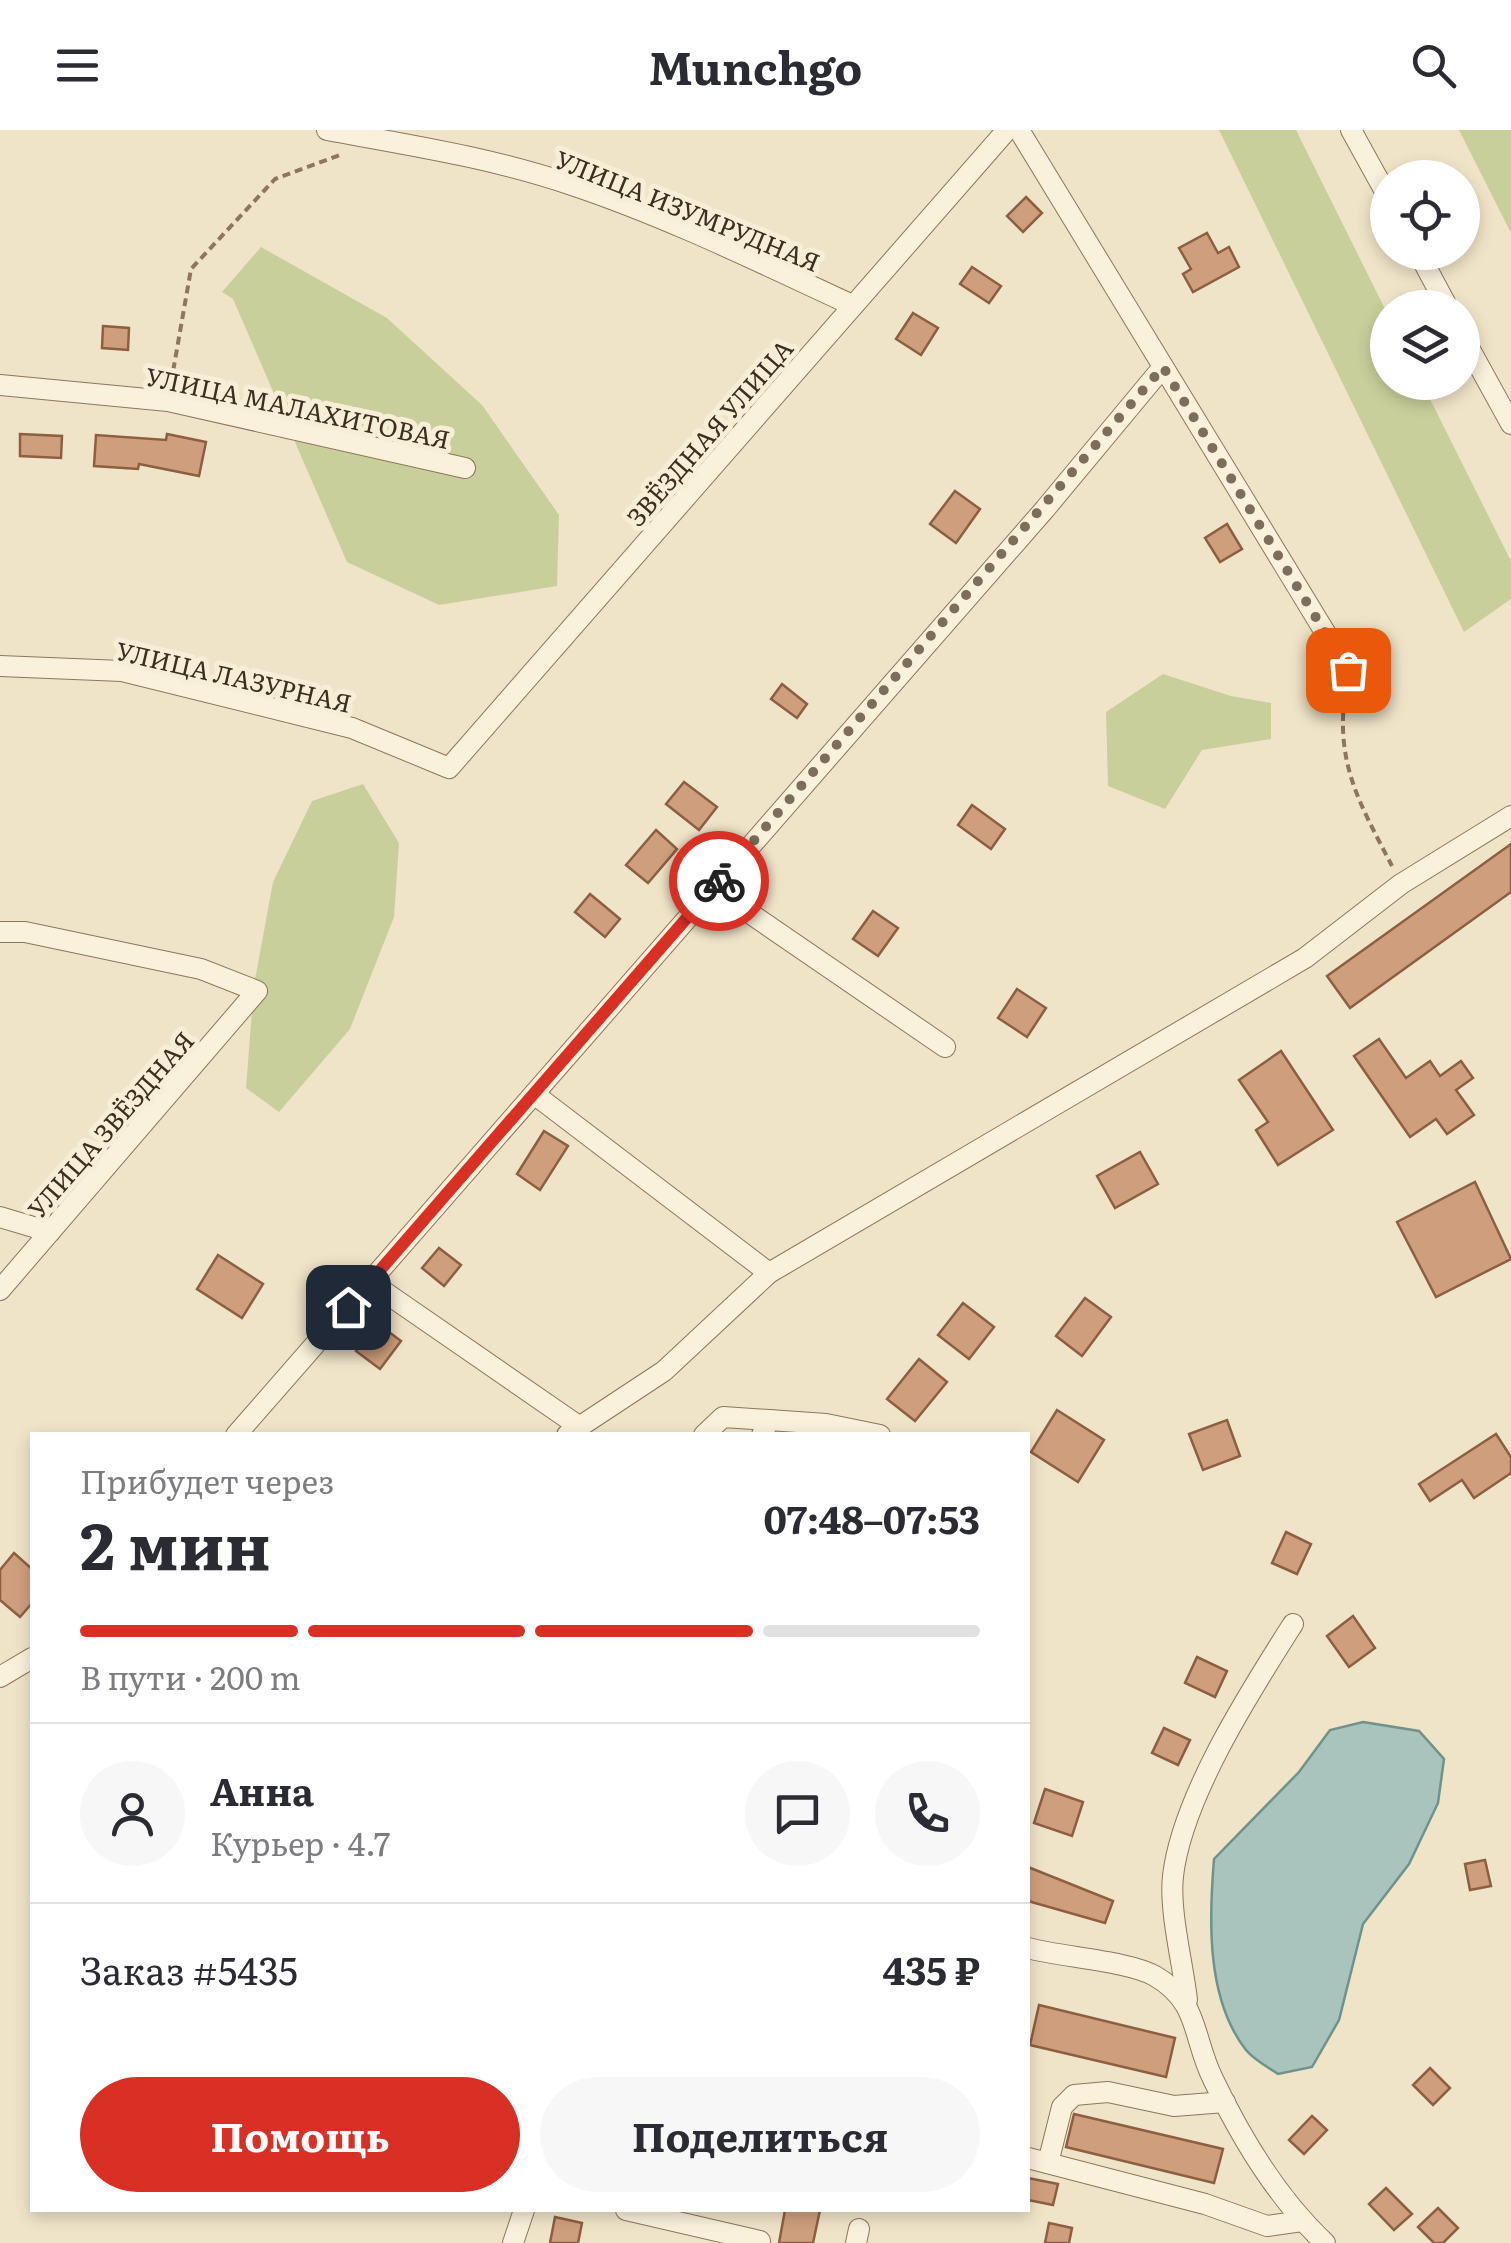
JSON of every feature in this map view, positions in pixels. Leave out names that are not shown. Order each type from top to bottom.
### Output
[{"type":"street","name":"УЛИЦА ИЗУМРУДНАЯ","points":[[327,130],[442,151],[572,184],[721,244],[852,305]]},
{"type":"street","name":"ЗВЁЗДНАЯ УЛИЦА","points":[[449,768],[1007,130]]},
{"type":"street","points":[[1018,130],[1348,670]]},
{"type":"street","points":[[1351,130],[1370,164]]},
{"type":"street","points":[[239,1432],[1163,367]]},
{"type":"street","points":[[1480,368],[1511,424]]},
{"type":"street","name":"УЛИЦА МАЛАХИТОВАЯ","points":[[0,385],[168,401],[465,468]]},
{"type":"street","name":"УЛИЦА ЛАЗУРНАЯ","points":[[0,666],[122,671],[352,728],[449,768]]},
{"type":"street","points":[[370,1282],[574,1431],[664,1371],[769,1273],[1305,958],[1402,884],[1511,816]]},
{"type":"street","points":[[713,888],[944,1048]]},
{"type":"street","name":"УЛИЦА ЗВЁЗДНАЯ","points":[[0,932],[25,932],[201,968],[257,991],[0,1290]]},
{"type":"street","points":[[534,1094],[769,1273]]},
{"type":"street","points":[[0,1217],[50,1232]]},
{"type":"street","points":[[707,1432],[724,1417],[766,1427],[826,1424],[865,1432]]},
{"type":"street","points":[[1293,1624],[1246,1697],[1211,1770],[1173,1877],[1187,2000],[1210,2075],[1246,2143],[1302,2221],[1325,2243]]},
{"type":"street","points":[[0,1677],[30,1659]]},
{"type":"street","points":[[1030,1952],[1152,1974],[1187,2000]]},
{"type":"street","points":[[1225,2102],[1174,2106],[1108,2092],[1074,2095],[1062,2107],[1038,2160],[1205,2204],[1266,2226],[1302,2221]]},
{"type":"street","points":[[513,2243],[523,2212]]},
{"type":"street","points":[[635,2212],[760,2240]]},
{"type":"path","points":[[168,401],[192,269],[275,179],[345,153]]},
{"type":"path","points":[[1348,670],[1341,724],[1347,772],[1402,884]]},
{"type":"green space","points":[[1219,130],[1296,130],[1376,290],[1370,290],[1370,400],[1430,400],[1511,561],[1511,599],[1464,632]]},
{"type":"green space","points":[[1459,130],[1511,130],[1511,233],[1480,172],[1480,160],[1474,160]]},
{"type":"green space","points":[[261,247],[387,318],[482,405],[559,515],[557,586],[439,605],[347,562],[233,299],[222,292]]},
{"type":"green space","points":[[1163,674],[1231,696],[1271,703],[1271,739],[1202,750],[1165,809],[1108,786],[1106,712]]},
{"type":"green space","points":[[363,784],[399,843],[394,917],[350,1029],[279,1112],[246,1088],[254,985],[273,882],[312,801]]},
{"type":"water","points":[[1363,1722],[1419,1731],[1444,1759],[1438,1803],[1409,1864],[1363,1924],[1339,2020],[1312,2067],[1278,2074],[1246,2050],[1223,2007],[1211,1932],[1214,1859],[1299,1772],[1330,1730]]},
{"type":"building","points":[[1026,197],[1042,213],[1023,232],[1007,216]]},
{"type":"building","points":[[1207,233],[1218,253],[1229,247],[1239,267],[1193,292],[1183,274],[1191,269],[1179,248]]},
{"type":"building","points":[[972,267],[1001,286],[989,303],[960,284]]},
{"type":"building","points":[[913,313],[938,328],[921,355],[896,339]]},
{"type":"building","points":[[103,326],[129,328],[128,350],[102,348]]},
{"type":"building","points":[[20,434],[62,436],[61,458],[20,456]]},
{"type":"building","points":[[167,434],[206,442],[199,476],[139,464],[138,469],[94,466],[96,435],[166,440]]},
{"type":"building","points":[[955,491],[980,509],[956,543],[930,524]]},
{"type":"building","points":[[1227,524],[1242,549],[1220,562],[1205,538]]},
{"type":"building","points":[[782,684],[807,704],[797,718],[771,699]]},
{"type":"building","points":[[684,782],[717,807],[699,830],[666,804]]},
{"type":"building","points":[[972,805],[1005,829],[991,849],[958,825]]},
{"type":"building","points":[[656,830],[677,849],[648,883],[626,865]]},
{"type":"building","points":[[1511,844],[1511,892],[1350,1008],[1327,976]]},
{"type":"building","points":[[590,894],[620,919],[605,937],[575,912]]},
{"type":"building","points":[[873,911],[898,928],[878,956],[853,939]]},
{"type":"building","points":[[1017,989],[1046,1008],[1027,1037],[998,1018]]},
{"type":"building","points":[[1379,1039],[1406,1078],[1430,1061],[1440,1076],[1461,1061],[1473,1078],[1456,1090],[1474,1115],[1447,1134],[1436,1119],[1410,1137],[1354,1056]]},
{"type":"building","points":[[1281,1051],[1333,1130],[1278,1165],[1256,1130],[1268,1122],[1239,1080]]},
{"type":"building","points":[[544,1131],[568,1146],[540,1190],[517,1174]]},
{"type":"building","points":[[1140,1152],[1158,1184],[1115,1208],[1097,1176]]},
{"type":"building","points":[[1475,1182],[1511,1259],[1436,1297],[1397,1222]]},
{"type":"building","points":[[439,1248],[461,1265],[444,1286],[422,1268]]},
{"type":"building","points":[[218,1255],[263,1284],[242,1318],[197,1289]]},
{"type":"building","points":[[1085,1298],[1111,1317],[1082,1356],[1056,1336]]},
{"type":"building","points":[[963,1303],[994,1327],[969,1359],[938,1335]]},
{"type":"building","points":[[377,1323],[401,1341],[380,1369],[356,1351]]},
{"type":"building","points":[[919,1359],[947,1382],[915,1421],[887,1399]]},
{"type":"building","points":[[1057,1410],[1104,1440],[1078,1482],[1031,1452]]},
{"type":"building","points":[[1227,1420],[1240,1456],[1203,1470],[1189,1434]]},
{"type":"building","points":[[1496,1434],[1511,1457],[1511,1473],[1474,1498],[1462,1480],[1430,1501],[1419,1484]]},
{"type":"building","points":[[1286,1532],[1311,1544],[1297,1574],[1272,1563]]},
{"type":"building","points":[[14,1553],[30,1567],[30,1605],[20,1617],[0,1600],[0,1570]]},
{"type":"building","points":[[1353,1616],[1375,1648],[1349,1667],[1327,1636]]},
{"type":"building","points":[[1197,1657],[1227,1671],[1215,1697],[1185,1683]]},
{"type":"building","points":[[1164,1728],[1190,1740],[1178,1765],[1152,1753]]},
{"type":"building","points":[[1045,1789],[1083,1802],[1072,1836],[1034,1823]]},
{"type":"building","points":[[1485,1860],[1491,1886],[1470,1890],[1465,1864]]},
{"type":"building","points":[[1030,1868],[1113,1901],[1105,1923],[1030,1902]]},
{"type":"building","points":[[1039,2005],[1175,2038],[1166,2077],[1030,2045]]},
{"type":"building","points":[[1430,2068],[1450,2088],[1433,2105],[1413,2085]]},
{"type":"building","points":[[1074,2114],[1223,2149],[1214,2183],[1066,2147]]},
{"type":"building","points":[[1312,2116],[1327,2130],[1304,2154],[1289,2140]]},
{"type":"building","points":[[1030,2178],[1058,2184],[1053,2205],[1030,2200]]},
{"type":"building","points":[[1386,2188],[1412,2214],[1394,2230],[1369,2204]]},
{"type":"building","points":[[1438,2208],[1458,2228],[1443,2243],[1434,2243],[1418,2227]]},
{"type":"building","points":[[785,2212],[820,2212],[813,2243],[779,2243]]},
{"type":"building","points":[[555,2217],[582,2223],[578,2243],[550,2243]]},
{"type":"building","points":[[1049,2223],[1072,2228],[1069,2243],[1045,2243]]},
{"type":"way so far","points":[[719,881],[1044,510],[1163,367],[1348,670]]},
{"type":"route","points":[[348,1307],[719,881]]}]
